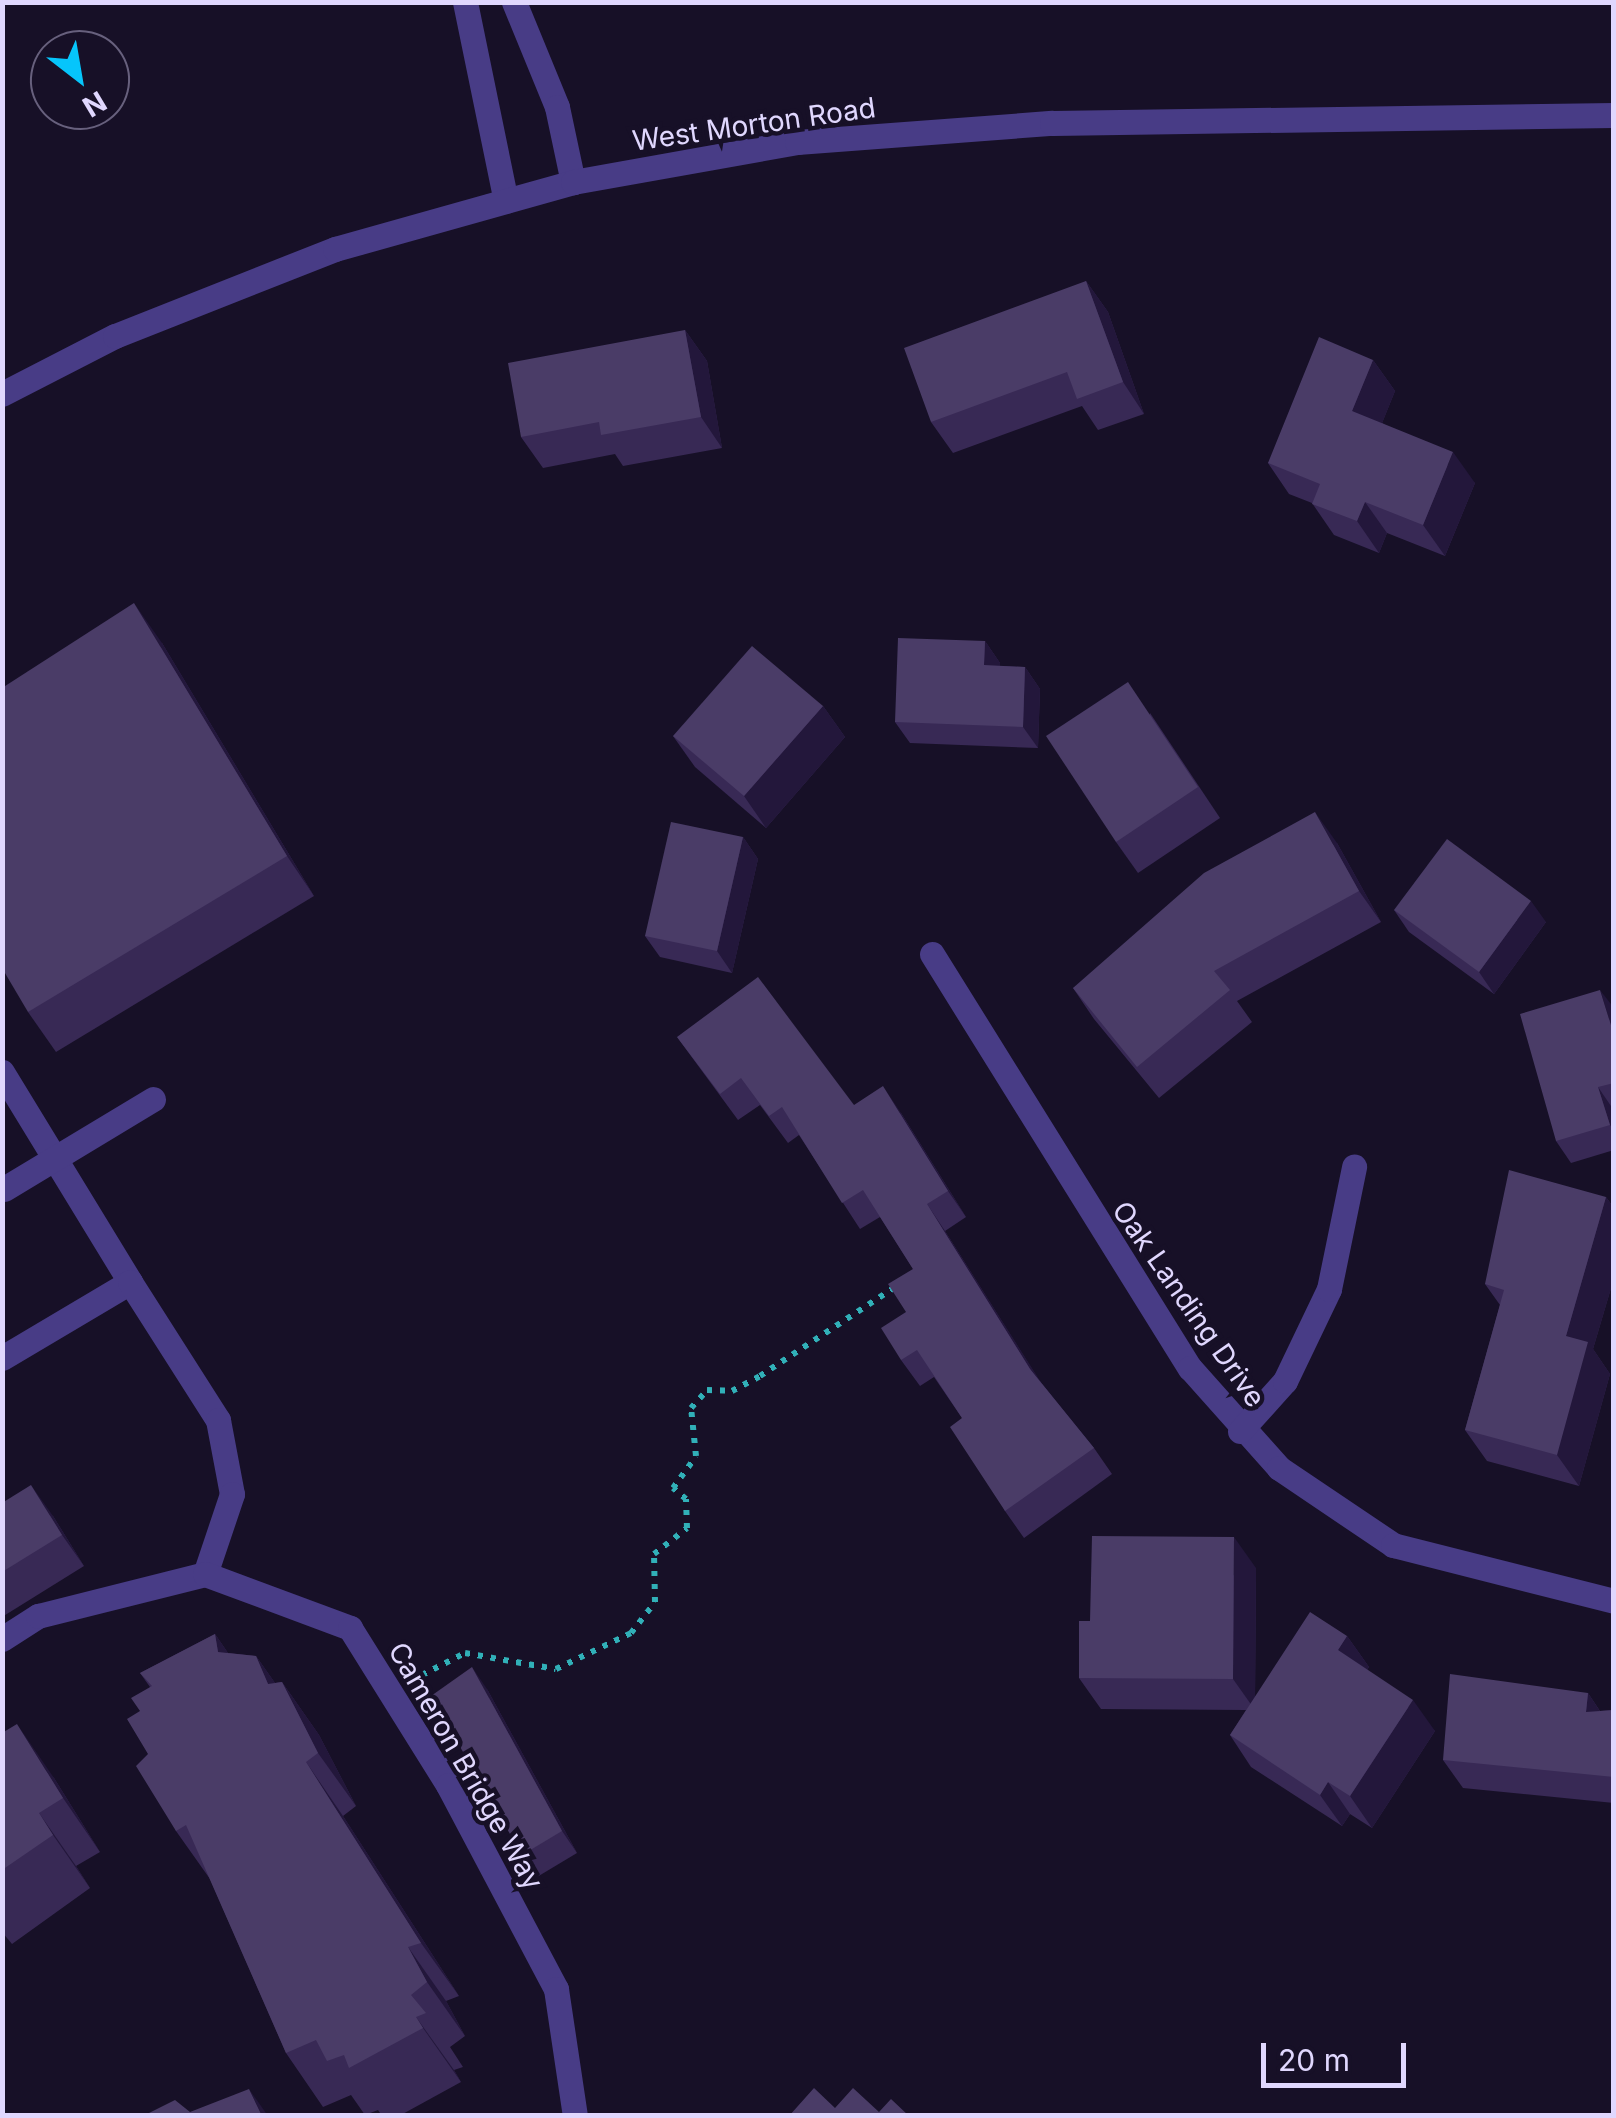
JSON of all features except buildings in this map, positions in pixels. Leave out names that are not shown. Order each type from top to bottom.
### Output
[{"type":"street","points":[[465,2],[506,201]]},
{"type":"street","points":[[514,2],[557,107],[574,182]]},
{"type":"street","name":"West Morton Road","points":[[2,394],[115,336],[335,250],[574,182],[798,142],[1052,123],[1614,115]]},
{"type":"street","name":"Oak Landing Drive","points":[[932,954],[1130,1278],[1240,1431],[1331,1512],[1393,1546],[1614,1602]]},
{"type":"street","points":[[2,1072],[218,1420],[232,1494],[205,1574],[38,1616],[2,1639]]},
{"type":"street","points":[[4,1189],[153,1099]]},
{"type":"street","points":[[1240,1431],[1284,1381],[1329,1289],[1354,1167]]},
{"type":"street","points":[[2,1358],[130,1282]]},
{"type":"street","name":"Cameron Bridge Way","points":[[205,1574],[350,1628],[390,1691],[556,1988],[576,2116]]},
{"type":"path","points":[[390,1691],[466,1653],[556,1669],[630,1633],[655,1602],[654,1554],[687,1528],[686,1499],[672,1488],[696,1456],[691,1408],[707,1390],[732,1391],[760,1376],[912,1276]]}]
